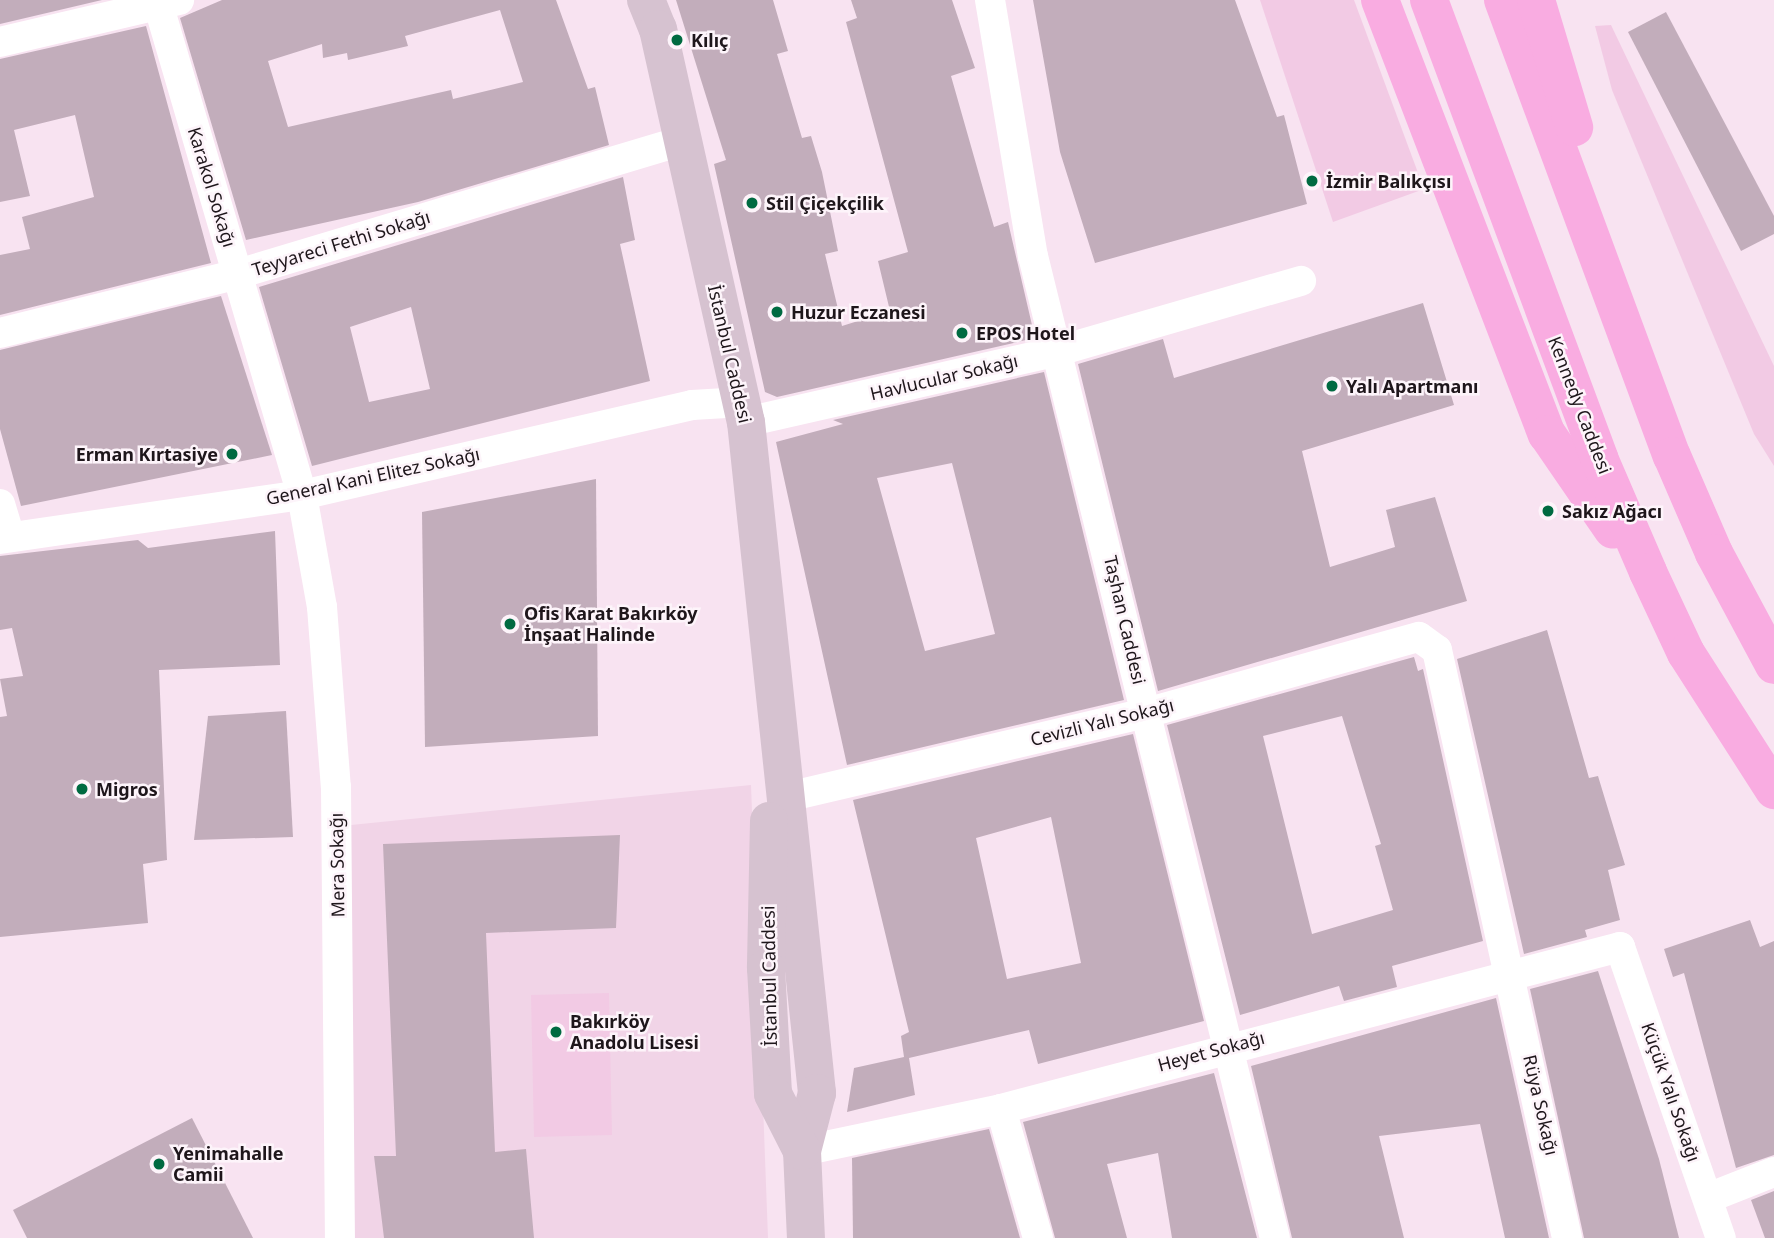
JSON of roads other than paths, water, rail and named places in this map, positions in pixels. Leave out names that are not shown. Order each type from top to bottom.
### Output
[{"type":"highway","points":[[1380,0],[1546,435],[1648,572]]},
{"type":"highway","name":"Kennedy Caddesi","points":[[1429,0],[1599,458],[1648,572],[1686,653],[1774,790]]},
{"type":"highway","points":[[1503,0],[1609,286],[1708,541],[1774,665]]},
{"type":"highway","points":[[1536,0],[1597,208],[1609,286]]},
{"type":"main road","name":"İstanbul Caddesi","points":[[646,0],[658,29],[679,142],[745,412],[783,799],[769,818],[773,1094],[802,1151],[806,1238]]},
{"type":"street","name":"Taşhan Caddesi","points":[[990,0],[1033,256],[1225,1046],[1275,1238]]},
{"type":"street","points":[[0,42],[165,2]]},
{"type":"street","name":"Karakol Sokağı","points":[[165,2],[238,274],[302,495]]},
{"type":"street","name":"Teyyareci Fethi Sokağı","points":[[0,333],[238,274],[679,142]]},
{"type":"street","name":"Havlucular Sokağı","points":[[745,412],[1058,351],[1301,281]]},
{"type":"street","name":"General Kani Elitez Sokağı","points":[[5,538],[302,495],[692,405],[745,412]]},
{"type":"street","name":"Mera Sokağı","points":[[302,495],[322,607],[335,787],[340,1238]]},
{"type":"street","points":[[0,504],[5,538]]},
{"type":"street","name":"Cevizli Yalı Sokağı","points":[[783,799],[1146,713],[1419,637]]},
{"type":"street","name":"Rüya Sokağı","points":[[1419,637],[1437,650],[1511,973],[1567,1238]]},
{"type":"street","name":"Heyet Sokağı","points":[[802,1151],[1001,1109],[1225,1046],[1620,947]]},
{"type":"street","name":"Küçük Yalı Sokağı","points":[[1620,947],[1721,1238]]},
{"type":"street","points":[[1001,1109],[1038,1238]]},
{"type":"street","points":[[1708,1198],[1774,1172]]},
{"type":"place","name":"Kılıç","points":[[677,40]]},
{"type":"place","name":"İzmir Balıkçısı","points":[[1312,181]]},
{"type":"place","name":"Stil Çiçekçilik","points":[[752,203]]},
{"type":"place","name":"Huzur Eczanesi","points":[[777,312]]},
{"type":"place","name":"EPOS Hotel","points":[[962,333]]},
{"type":"place","name":"Yalı Apartmanı","points":[[1332,386]]},
{"type":"place","name":"Erman Kırtasiye","points":[[232,454]]},
{"type":"place","name":"Sakız Ağacı","points":[[1548,511]]},
{"type":"place","name":"Ofis Karat Bakırköy İnşaat Halinde","points":[[510,624]]},
{"type":"place","name":"Migros","points":[[82,789]]},
{"type":"place","name":"Bakırköy Anadolu Lisesi","points":[[556,1032]]},
{"type":"place","name":"Yenimahalle Camii","points":[[159,1164]]}]
